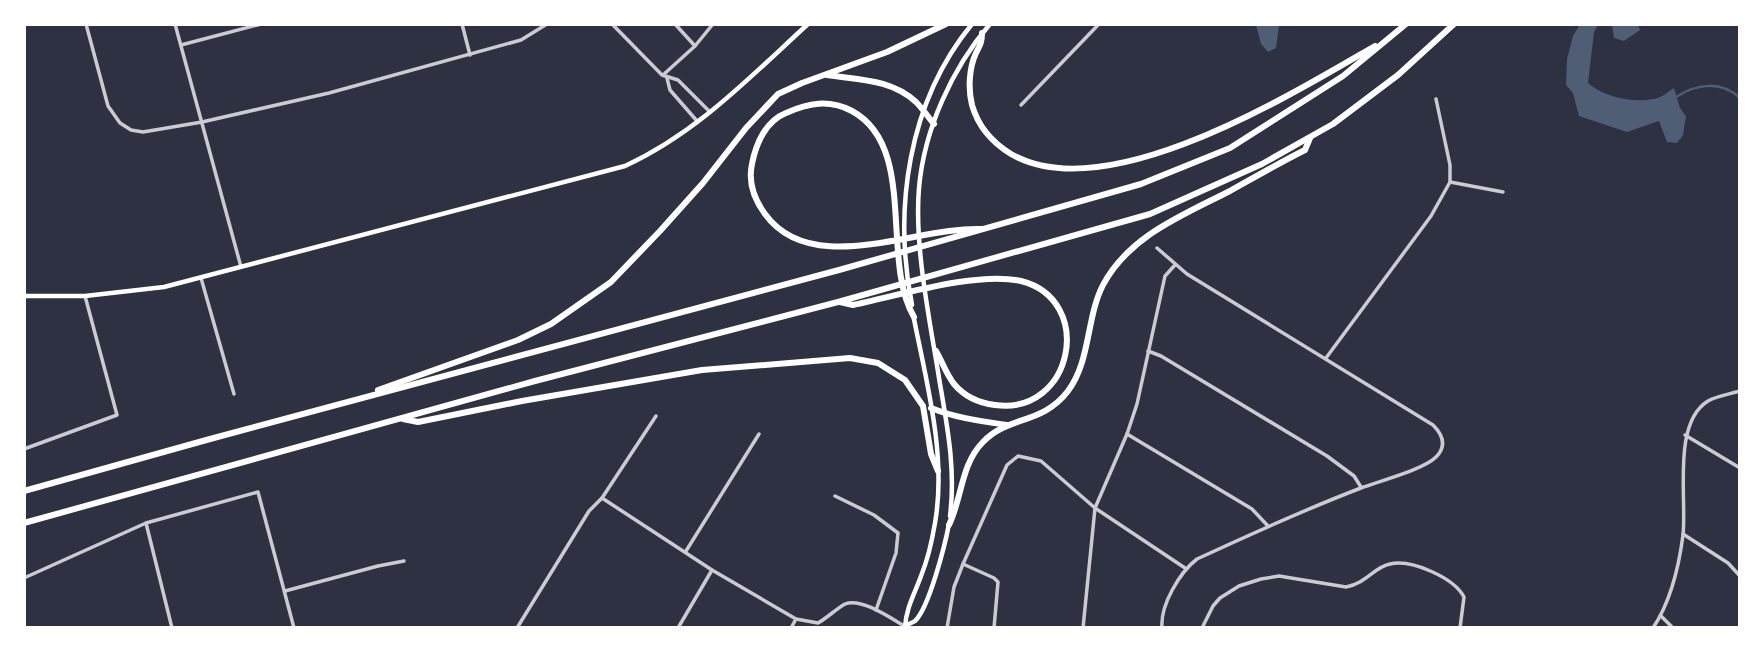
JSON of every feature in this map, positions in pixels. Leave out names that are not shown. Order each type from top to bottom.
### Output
[{"type":"highway","points":[[353,400],[518,340],[551,324],[611,282],[660,231],[778,94],[887,52],[946,24]]},
{"type":"highway","points":[[24,491],[988,229],[1141,184],[1230,148],[1298,107],[1343,76],[1406,24]]},
{"type":"highway","points":[[24,523],[401,418],[838,302],[1150,214],[1262,164],[1333,124],[1367,99],[1454,24]]},
{"type":"highway","points":[[982,33],[982,45],[971,69],[970,96],[977,117],[988,136],[1025,162],[1067,169],[1121,163],[1163,151],[1276,103],[1392,37]]},
{"type":"highway","points":[[825,74],[871,80],[903,93],[934,124]]},
{"type":"highway","points":[[914,317],[905,303],[895,212],[886,148],[867,122],[843,106],[823,102],[802,105],[780,115],[769,125],[759,140],[750,171],[752,189],[757,203],[770,220],[794,238],[827,246],[864,245],[962,228],[988,229]]},
{"type":"highway","points":[[949,525],[957,509],[970,460],[983,441],[1007,425],[1036,417],[1054,406],[1069,389],[1080,370],[1099,294],[1114,268],[1127,253],[1155,231],[1305,150],[1311,137]]},
{"type":"highway","points":[[838,302],[853,305],[988,279],[1021,281],[1052,300],[1061,315],[1068,340],[1061,372],[1048,389],[1031,400],[1005,407],[985,404],[967,396],[954,384],[936,351]]},
{"type":"highway","points":[[401,418],[418,422],[702,370],[857,359],[878,363],[892,370],[905,380],[916,394],[923,406],[931,454],[938,471]]},
{"type":"highway","points":[[931,408],[987,424],[1007,425]]},
{"type":"main road","points":[[24,296],[85,296],[164,287],[625,166],[652,153],[699,123],[808,24]]},
{"type":"main road","points":[[905,627],[906,612],[923,573],[935,524],[938,471],[931,408],[906,262],[904,210],[910,159],[924,112],[942,70],[972,24]]},
{"type":"main road","points":[[905,627],[916,620],[942,556],[949,525],[952,466],[930,314],[918,206],[922,166],[934,124],[953,79],[990,24]]},
{"type":"street","points":[[86,24],[108,106],[120,123],[131,130],[153,132],[329,93],[470,55],[521,40],[547,24]]},
{"type":"street","points":[[175,24],[241,267]]},
{"type":"street","points":[[180,45],[261,24]]},
{"type":"street","points":[[462,24],[470,55]]},
{"type":"street","points":[[612,24],[665,77],[670,90],[699,123]]},
{"type":"street","points":[[675,24],[695,46]]},
{"type":"street","points":[[665,77],[713,24]]},
{"type":"street","points":[[1021,105],[1099,24]]},
{"type":"street","points":[[665,77],[678,80],[710,112]]},
{"type":"street","points":[[1326,358],[1431,216],[1451,182],[1436,99]]},
{"type":"street","points":[[1451,182],[1503,192]]},
{"type":"street","points":[[1157,248],[1175,265],[1433,425],[1442,436],[1441,451],[1431,461],[1362,487],[1197,559],[1185,568],[1165,605],[1161,619],[1162,628]]},
{"type":"street","points":[[1083,628],[1095,508],[1137,404],[1165,276],[1175,265]]},
{"type":"street","points":[[201,278],[234,394]]},
{"type":"street","points":[[24,449],[117,415],[85,296]]},
{"type":"street","points":[[1148,351],[1161,356],[1327,456],[1354,476],[1362,487]]},
{"type":"street","points":[[1653,628],[1661,616],[1675,579],[1683,534],[1685,435],[1693,417],[1708,401],[1740,391]]},
{"type":"street","points":[[517,628],[589,511],[602,498],[656,416]]},
{"type":"street","points":[[1127,433],[1252,509],[1269,527]]},
{"type":"street","points":[[687,551],[759,435]]},
{"type":"street","points":[[1685,435],[1740,468]]},
{"type":"street","points":[[947,628],[954,587],[963,564],[1007,465],[1018,456],[1041,461],[1095,508],[1185,568]]},
{"type":"street","points":[[24,578],[146,523],[258,492],[294,628]]},
{"type":"street","points":[[835,496],[873,515],[898,533],[896,553],[876,610]]},
{"type":"street","points":[[602,498],[687,551],[712,570],[796,620],[818,623],[845,604],[853,602],[876,610],[905,627]]},
{"type":"street","points":[[146,523],[172,628]]},
{"type":"street","points":[[1683,534],[1728,563],[1740,576]]},
{"type":"street","points":[[285,591],[404,561]]},
{"type":"street","points":[[963,564],[998,582],[994,628]]},
{"type":"street","points":[[1202,628],[1213,606],[1239,586],[1274,576],[1346,587],[1357,585],[1381,567],[1398,564],[1430,572],[1454,583],[1464,597],[1460,628]]},
{"type":"street","points":[[678,628],[712,570]]},
{"type":"street","points":[[1661,616],[1673,628]]},
{"type":"street","points":[[791,628],[796,620]]},
{"type":"water","points":[[1580,24],[1598,25],[1594,32],[1588,83],[1595,88],[1619,98],[1645,100],[1664,95],[1674,88],[1680,108],[1686,116],[1683,135],[1677,143],[1667,142],[1659,121],[1627,132],[1579,116],[1573,93],[1566,85],[1567,59],[1573,36]]},
{"type":"water","points":[[1256,25],[1279,25],[1276,48],[1268,52],[1261,44]]},
{"type":"water","points":[[1612,25],[1638,25],[1640,30],[1624,41],[1614,38]]},
{"type":"waterway","points":[[1676,97],[1692,89],[1716,86],[1740,98]]}]
